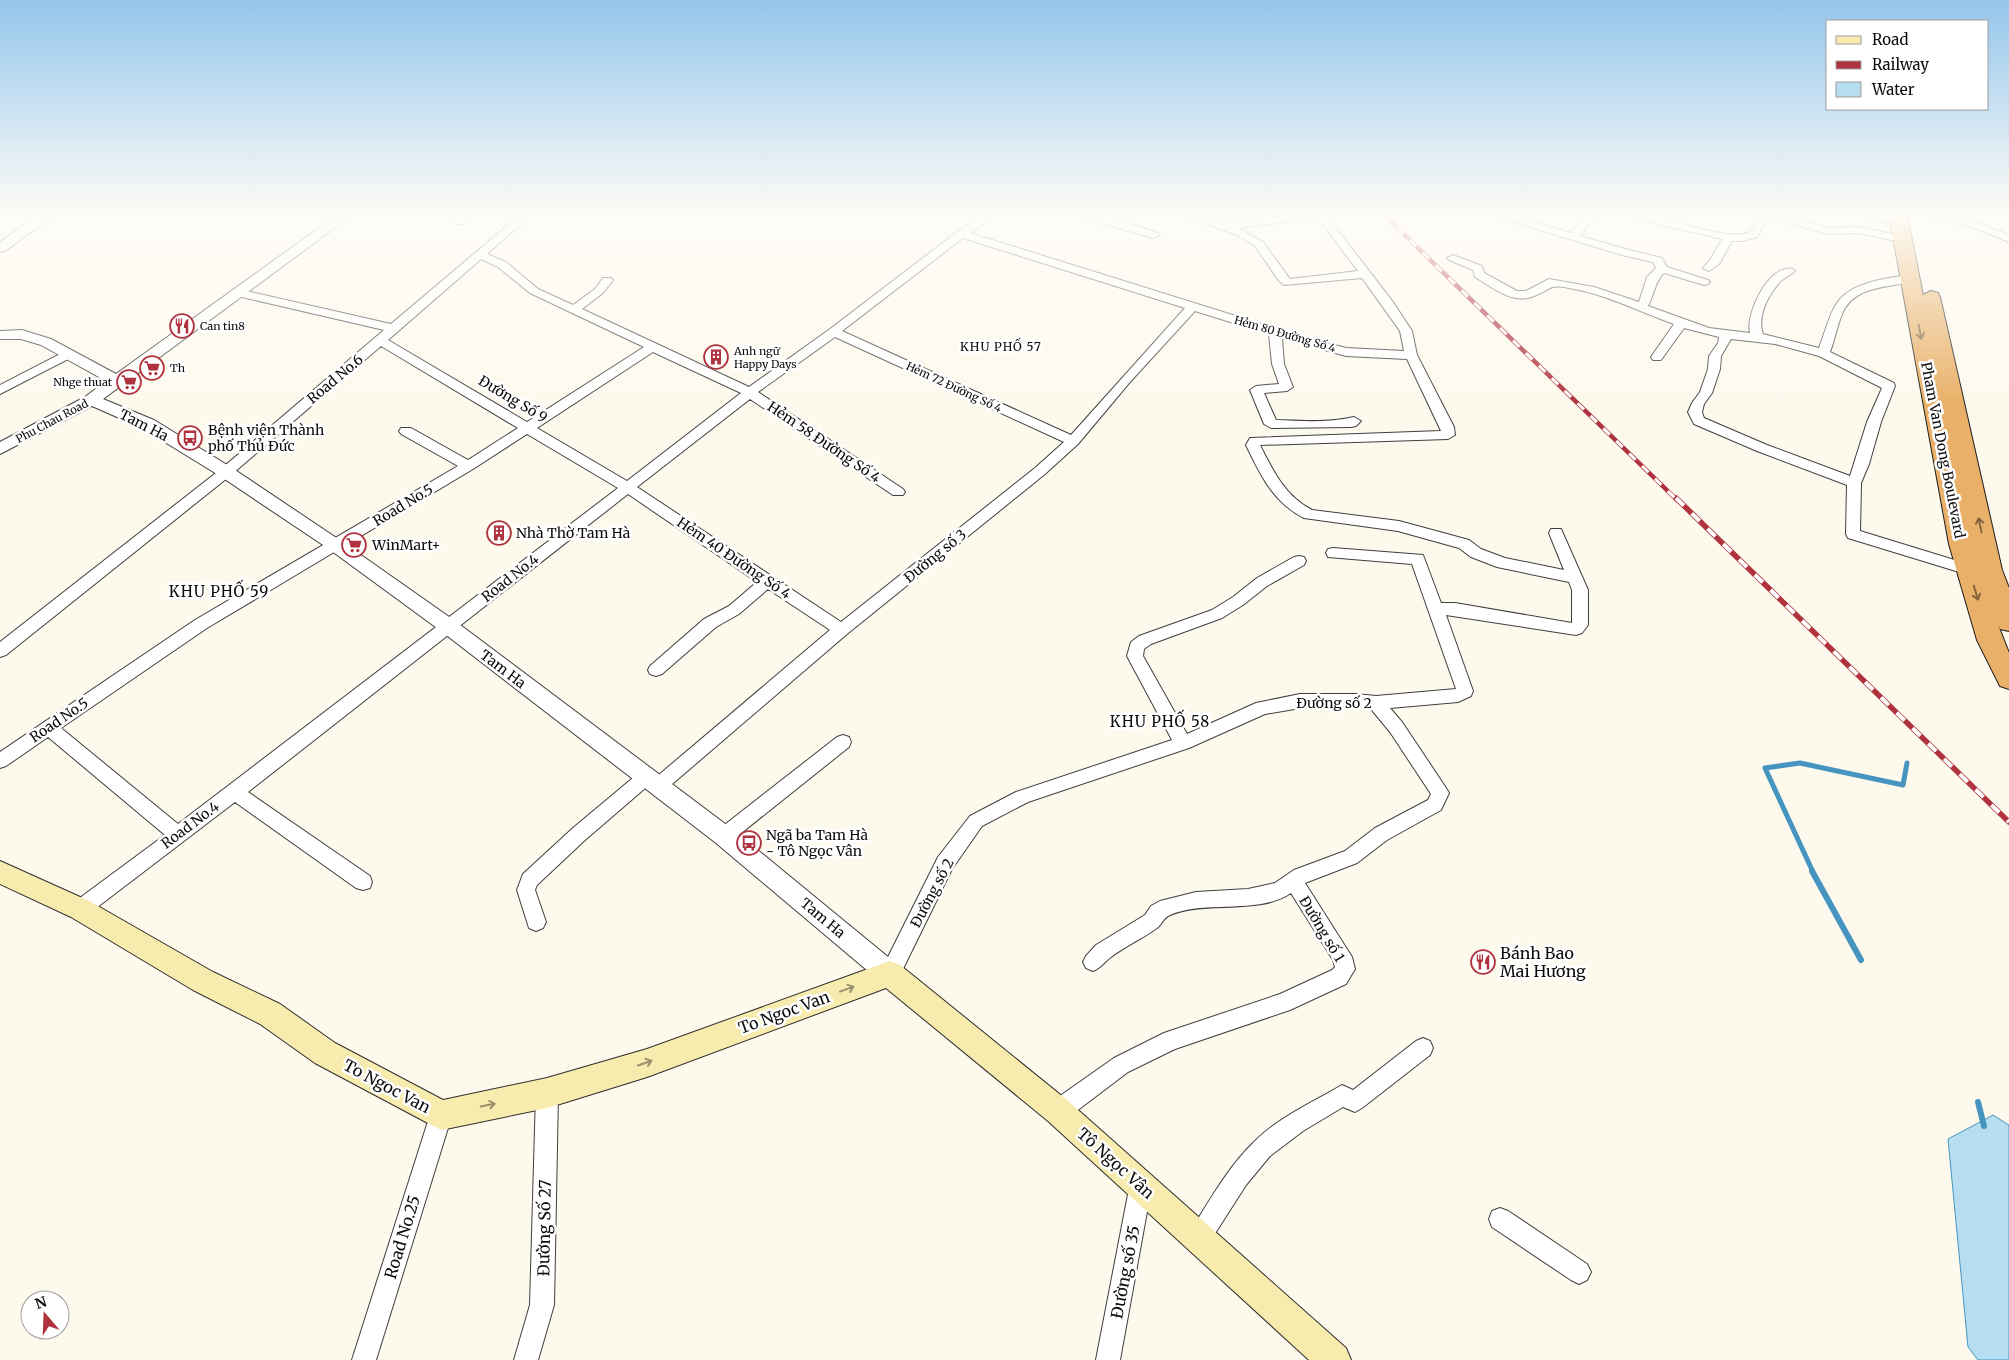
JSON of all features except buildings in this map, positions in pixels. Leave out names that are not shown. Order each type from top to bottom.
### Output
[{"type":"highway","name":"Pham Van Dong Boulevard","points":[[1915,278],[1979,570],[1990,640],[2009,679]]},
{"type":"highway","name":"Pham Van Dong Boulevard","points":[[1910,279],[1955,515],[1979,570],[2009,622]]},
{"type":"main road","name":"To Ngoc Van","points":[[0,872],[80,909],[203,982],[270,1014],[325,1053],[440,1115],[547,1093],[646,1063],[890,974]]},
{"type":"main road","name":"Tô Ngọc Vân","points":[[890,974],[1058,1111],[1334,1360]]},
{"type":"street","name":"Phu Chau Road","points":[[0,449],[91,400],[257,278]]},
{"type":"street","name":"Road No.6","points":[[0,651],[226,472],[395,329],[451,278]]},
{"type":"street","name":"Hẻm 58 Đường Số 4","points":[[517,278],[534,291],[749,392],[898,492]]},
{"type":"street","name":"Road No.4","points":[[80,909],[235,792],[749,392],[834,332],[903,278]]},
{"type":"street","name":"Hẻm 80 Đường Số 4","points":[[1104,278],[1275,332],[1346,352],[1411,356]]},
{"type":"street","points":[[1283,278],[1288,283],[1327,278]]},
{"type":"street","points":[[1368,278],[1406,331],[1411,356],[1447,427],[1448,436],[1255,441],[1253,445],[1271,482],[1296,508],[1309,515],[1399,526],[1464,544],[1476,553],[1502,563],[1575,578]]},
{"type":"street","points":[[1485,278],[1520,297],[1530,295],[1549,282],[1577,286],[1642,306],[1681,323],[1708,331],[1774,340],[1823,353],[1889,386],[1874,422],[1862,464],[1854,483],[1853,534],[2009,580]]},
{"type":"street","points":[[1642,306],[1649,293],[1653,278]]},
{"type":"street","points":[[1693,278],[1704,282]]},
{"type":"street","points":[[1758,338],[1754,325],[1758,307],[1776,278]]},
{"type":"street","points":[[1823,353],[1842,301],[1864,288],[1884,282],[1910,279]]},
{"type":"street","points":[[574,310],[599,291],[607,280]]},
{"type":"street","points":[[237,293],[395,329]]},
{"type":"street","name":"Đường số 3","points":[[536,922],[526,890],[530,880],[579,834],[652,781],[1040,471],[1073,442],[1126,379],[1193,306]]},
{"type":"street","points":[[1657,357],[1681,323]]},
{"type":"street","name":"Hẻm 72 Đường Số 4","points":[[834,332],[1073,442]]},
{"type":"street","points":[[1275,332],[1278,364],[1287,387],[1256,390],[1271,424],[1310,425],[1354,421]]},
{"type":"street","points":[[0,334],[22,334],[46,342],[117,381]]},
{"type":"street","points":[[1725,334],[1724,343],[1714,356],[1714,369],[1706,393],[1698,403],[1695,412],[1699,421],[1762,448],[1854,483]]},
{"type":"street","name":"Đường Số 9","points":[[381,340],[627,487]]},
{"type":"street","name":"Road No.5","points":[[0,761],[201,624],[468,466],[654,346]]},
{"type":"street","points":[[0,390],[68,354]]},
{"type":"street","name":"Tam Ha","points":[[91,400],[148,424],[226,472],[335,545],[448,626],[724,836],[890,974]]},
{"type":"street","points":[[406,431],[468,466]]},
{"type":"street","name":"Hẻm 40 Đường Số 4","points":[[627,487],[842,630]]},
{"type":"street","points":[[1333,553],[1418,559],[1435,609],[1455,609],[1576,629],[1580,625],[1580,590],[1556,533]]},
{"type":"street","points":[[1183,743],[1135,656],[1137,646],[1153,637],[1217,614],[1238,601],[1262,582],[1299,561]]},
{"type":"street","points":[[656,670],[710,623],[734,610],[768,581]]},
{"type":"street","name":"Đường số 2","points":[[890,974],[945,863],[976,821],[1022,797],[1183,743],[1262,708],[1300,701],[1356,700],[1376,703],[1463,694],[1465,691],[1435,609]]},
{"type":"street","name":"Đường số 1","points":[[1058,1111],[1121,1065],[1171,1040],[1283,1004],[1339,977],[1345,969],[1342,957],[1294,882],[1300,876],[1351,857],[1381,834],[1434,805],[1440,793],[1396,728],[1376,703]]},
{"type":"street","points":[[48,727],[177,834]]},
{"type":"street","points":[[724,836],[843,742]]},
{"type":"street","points":[[235,792],[363,882]]},
{"type":"street","points":[[1093,962],[1103,951],[1152,921],[1158,912],[1167,907],[1196,900],[1248,896],[1279,891],[1294,882]]},
{"type":"street","points":[[1199,1238],[1239,1177],[1268,1144],[1342,1096],[1355,1101],[1423,1048]]},
{"type":"street","name":"Đường Số 27","points":[[526,1360],[542,1305],[547,1093]]},
{"type":"street","name":"Road No.25","points":[[364,1360],[440,1115]]},
{"type":"street","name":"Đường số 35","points":[[1108,1360],[1141,1184]]},
{"type":"street","points":[[1500,1219],[1580,1272]]},
{"type":"water","points":[[1993,1115],[2009,1125],[2009,1360],[1978,1360],[1968,1347],[1948,1139]]},
{"type":"waterway","points":[[1813,872],[1765,768],[1800,763],[1903,785],[1907,763]]},
{"type":"waterway","points":[[1812,871],[1861,960]]},
{"type":"waterway","points":[[1978,1102],[1984,1126]]},
{"type":"railway","points":[[1449,278],[1677,500]]},
{"type":"railway","points":[[1676,498],[2009,822]]},
{"type":"place","name":"Can tin8","points":[[182,326]]},
{"type":"place","name":"Anh ngữ Happy Days","points":[[716,357]]},
{"type":"place","name":"Th","points":[[152,368]]},
{"type":"place","name":"Nhge thuat","points":[[129,382]]},
{"type":"place","name":"Bệnh viện Thành phố Thủ Đức","points":[[190,438]]},
{"type":"place","name":"Nhà Thờ Tam Hà","points":[[499,533]]},
{"type":"place","name":"WinMart+","points":[[354,545]]},
{"type":"place","name":"Ngã ba Tam Hà - Tô Ngọc Vân","points":[[749,843]]},
{"type":"place","name":"Bánh Bao Mai Hương","points":[[1483,962]]},
{"type":"district","name":"KHU PHỐ 57","points":[[1001,346]]},
{"type":"district","name":"KHU PHỐ 59","points":[[219,591]]},
{"type":"district","name":"KHU PHỐ 58","points":[[1160,721]]}]
